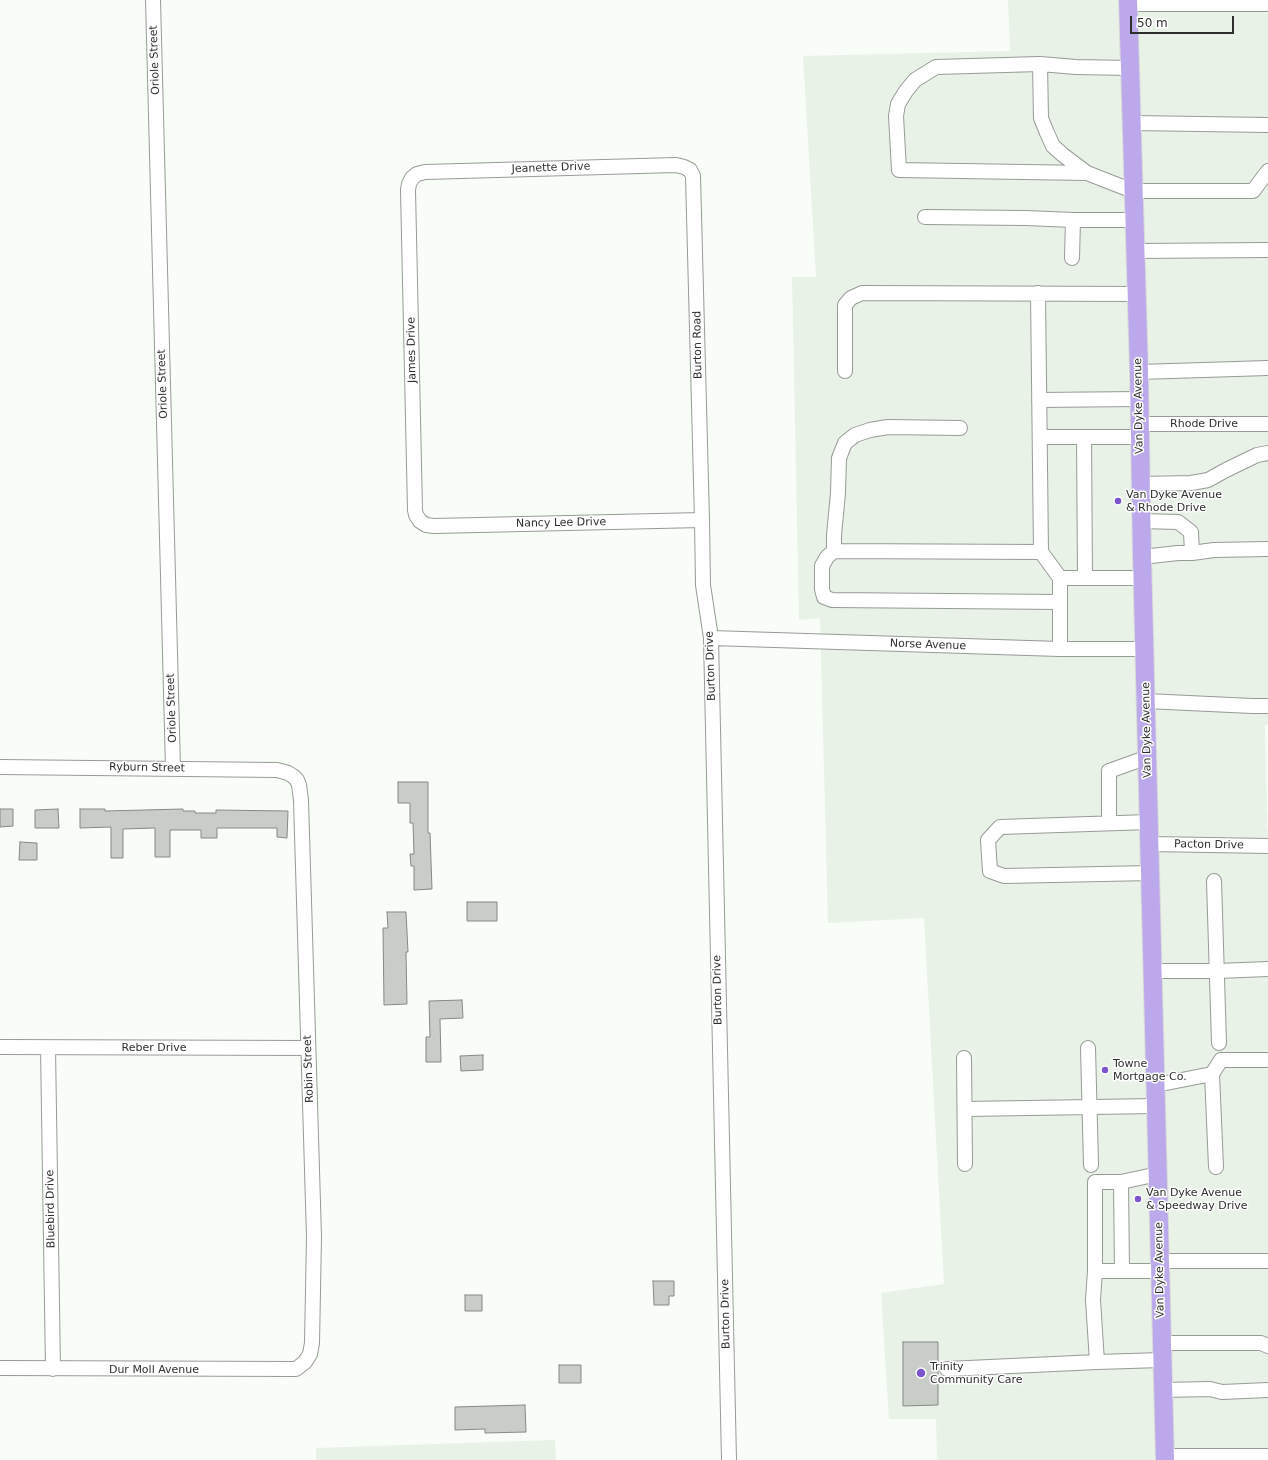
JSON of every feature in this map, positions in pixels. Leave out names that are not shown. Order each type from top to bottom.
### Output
[{"type":"main road","name":"Van Dyke Avenue","points":[[1128,2],[1134,251],[1139,372],[1141,521],[1151,873],[1162,1390],[1165,1458]]},
{"type":"street","name":"Oriole Street","points":[[153,0],[173,768]]},
{"type":"street","points":[[1128,2],[1268,4]]},
{"type":"street","points":[[1087,173],[898,170],[896,116],[898,104],[915,80],[936,66],[1040,64],[1076,67],[1130,68]]},
{"type":"street","points":[[1040,64],[1041,118],[1047,133],[1053,146],[1087,173],[1133,192],[1253,190],[1268,171]]},
{"type":"street","points":[[1132,123],[1268,124]]},
{"type":"street","name":"Jeanette Drive","points":[[412,178],[417,174],[425,172],[676,165],[684,166],[690,170]]},
{"type":"street","name":"Burton Road","points":[[690,170],[694,182],[702,520]]},
{"type":"street","name":"James Drive","points":[[412,178],[408,190],[416,515],[420,521]]},
{"type":"street","points":[[925,217],[1134,220]]},
{"type":"street","points":[[1072,258],[1073,220]]},
{"type":"street","points":[[1134,251],[1268,250]]},
{"type":"street","points":[[845,371],[846,305],[851,298],[862,293],[1136,294]]},
{"type":"street","points":[[1038,293],[1041,552],[1060,578],[1060,649]]},
{"type":"street","points":[[1139,372],[1268,368]]},
{"type":"street","points":[[1039,400],[1139,399]]},
{"type":"street","name":"Rhode Drive","points":[[1040,437],[1084,437],[1140,430],[1268,424]]},
{"type":"street","points":[[834,551],[839,458],[845,442],[855,435],[888,427],[960,428]]},
{"type":"street","points":[[1084,437],[1085,578]]},
{"type":"street","points":[[1141,484],[1191,483],[1208,480],[1257,456],[1268,453]]},
{"type":"street","name":"Nancy Lee Drive","points":[[420,521],[426,525],[434,526],[702,520]]},
{"type":"street","name":"Burton Drive","points":[[702,520],[703,585],[711,638],[729,1460]]},
{"type":"street","points":[[1141,521],[1178,522],[1191,532],[1185,553]]},
{"type":"street","points":[[1142,557],[1214,550],[1268,549]]},
{"type":"street","points":[[1041,552],[834,551],[827,557],[822,566],[822,588],[824,597],[832,600],[1060,602]]},
{"type":"street","points":[[1060,578],[1143,578]]},
{"type":"street","name":"Norse Avenue","points":[[711,638],[1060,649],[1145,650]]},
{"type":"street","points":[[1146,702],[1268,706]]},
{"type":"street","points":[[1109,823],[1109,771],[1148,757]]},
{"type":"street","name":"Ryburn Street","points":[[0,766],[277,770],[293,776]]},
{"type":"street","name":"Robin Street","points":[[293,776],[299,785],[301,800],[314,1237],[314,1330],[310,1354],[306,1362]]},
{"type":"street","points":[[1149,822],[1000,827],[988,840],[990,871],[1004,876],[1151,873]]},
{"type":"street","name":"Pacton Drive","points":[[1150,844],[1268,846]]},
{"type":"street","points":[[1214,881],[1219,1043]]},
{"type":"street","points":[[1153,971],[1268,969]]},
{"type":"street","name":"Reber Drive","points":[[0,1047],[308,1048]]},
{"type":"street","name":"Bluebird Drive","points":[[48,1048],[53,1369]]},
{"type":"street","points":[[1088,1048],[1091,1107],[1091,1164]]},
{"type":"street","points":[[964,1058],[965,1164]]},
{"type":"street","points":[[1216,1167],[1212,1074],[1221,1060],[1268,1060]]},
{"type":"street","points":[[1156,1085],[1212,1074]]},
{"type":"street","points":[[964,1109],[1156,1106]]},
{"type":"street","points":[[1097,1362],[1093,1300],[1096,1271],[1095,1182],[1121,1182],[1158,1174]]},
{"type":"street","points":[[1121,1182],[1122,1271]]},
{"type":"street","points":[[1096,1271],[1122,1271],[1160,1266],[1268,1261]]},
{"type":"street","points":[[947,1369],[1097,1362],[1162,1352],[1261,1343],[1268,1346]]},
{"type":"street","name":"Dur Moll Avenue","points":[[0,1368],[289,1370],[296,1369],[306,1362]]},
{"type":"street","points":[[1162,1390],[1210,1389],[1222,1392],[1268,1390]]},
{"type":"street","points":[[1165,1458],[1268,1456]]},
{"type":"shaded area","points":[[1008,0],[1268,0],[1268,725],[1265,725],[1268,846],[1268,1460],[937,1460],[936,1419],[889,1419],[881,1293],[944,1284],[924,918],[828,923],[820,618],[799,620],[792,277],[816,277],[803,56],[1010,51]]},
{"type":"shaded area","points":[[555,1440],[556,1460],[316,1460],[316,1448]]},
{"type":"building","points":[[398,782],[428,782],[428,833],[430,833],[432,889],[414,890],[414,866],[411,866],[410,854],[414,854],[413,823],[410,823],[410,803],[398,803]]},
{"type":"building","points":[[0,809],[13,809],[13,826],[0,827]]},
{"type":"building","points":[[58,809],[59,828],[35,828],[35,810]]},
{"type":"building","points":[[80,809],[105,809],[105,811],[183,809],[183,811],[195,811],[195,813],[216,813],[216,810],[288,811],[287,838],[277,837],[277,828],[217,828],[217,838],[201,838],[201,830],[170,830],[170,857],[155,857],[155,828],[123,829],[123,858],[111,858],[111,827],[80,828]]},
{"type":"building","points":[[20,842],[37,843],[37,860],[19,860]]},
{"type":"building","points":[[467,902],[497,902],[497,921],[467,921]]},
{"type":"building","points":[[387,912],[406,912],[408,952],[406,952],[407,1004],[384,1005],[383,928],[388,928]]},
{"type":"building","points":[[462,1000],[463,1018],[440,1019],[441,1062],[426,1062],[426,1037],[430,1037],[429,1001]]},
{"type":"building","points":[[483,1055],[483,1070],[461,1071],[460,1056]]},
{"type":"building","points":[[653,1281],[674,1281],[674,1296],[669,1296],[669,1305],[654,1305]]},
{"type":"building","points":[[465,1295],[482,1295],[482,1311],[465,1311]]},
{"type":"building","points":[[903,1342],[938,1342],[938,1405],[903,1406]]},
{"type":"building","points":[[559,1365],[581,1365],[581,1383],[559,1383]]},
{"type":"building","points":[[525,1405],[526,1432],[485,1433],[485,1429],[455,1430],[455,1407]]},
{"type":"place","name":"Van Dyke Avenue & Rhode Drive","points":[[1118,501]]},
{"type":"place","name":"Towne Mortgage Co.","points":[[1105,1070]]},
{"type":"place","name":"Van Dyke Avenue & Speedway Drive","points":[[1138,1199]]},
{"type":"place","name":"Trinity Community Care","points":[[921,1373]]}]
